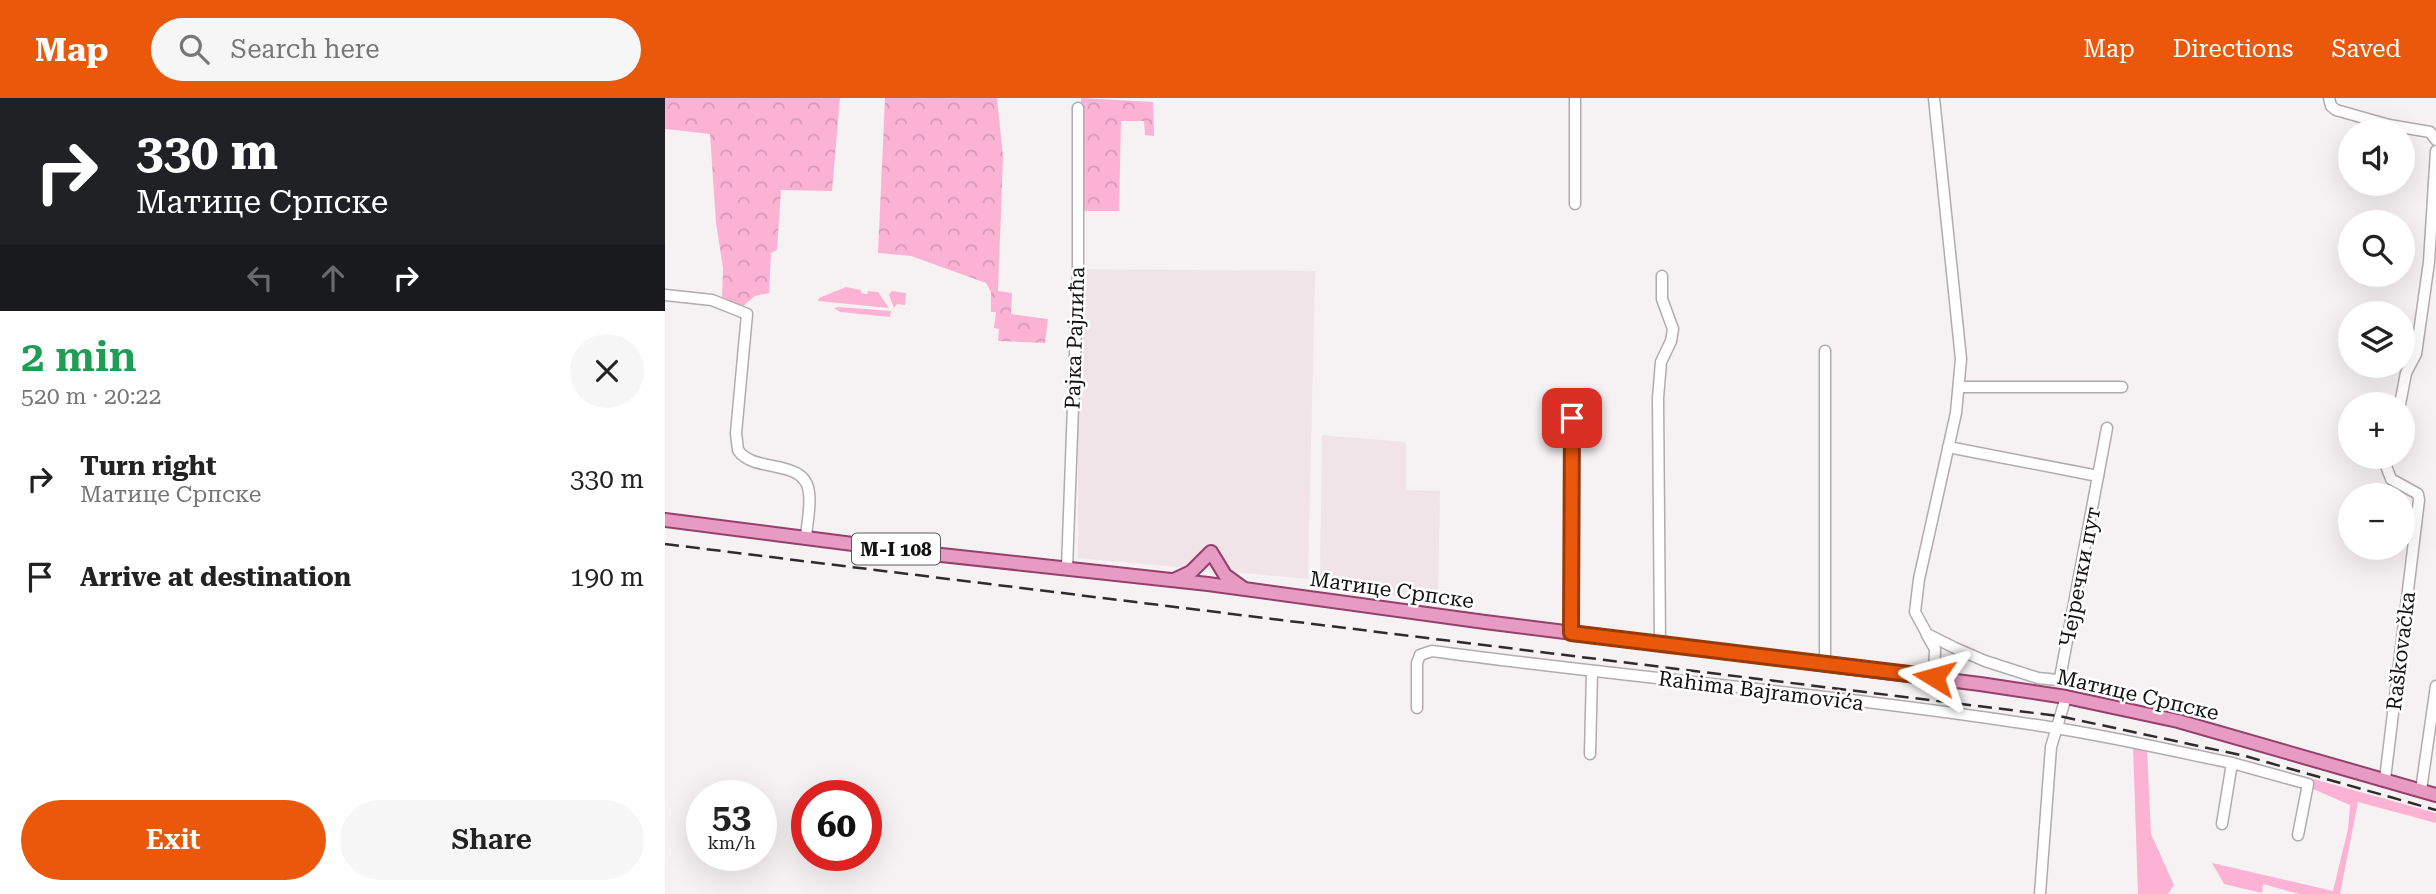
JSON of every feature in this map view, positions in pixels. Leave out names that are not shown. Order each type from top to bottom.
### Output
[{"type":"main road","name":"M-I 108","points":[[665,520],[1173,581]]},
{"type":"main road","points":[[1173,581],[1187,575],[1211,552],[1225,575],[1246,590]]},
{"type":"main road","name":"Матице Српске","points":[[1173,581],[1934,677],[2066,697],[2178,721],[2436,795]]},
{"type":"street","points":[[1575,98],[1575,204]]},
{"type":"street","points":[[1934,98],[1961,339],[1960,387],[1915,608],[1919,622],[1935,649],[1934,677]]},
{"type":"street","points":[[2329,98],[2331,106],[2336,110],[2389,125],[2430,132],[2436,140]]},
{"type":"street","name":"Рајка Рајлића","points":[[1067,568],[1078,260],[1078,107]]},
{"type":"street","points":[[2403,392],[2406,373],[2416,354],[2429,262],[2436,150]]},
{"type":"street","points":[[1660,643],[1657,457],[1661,362],[1671,341],[1673,329],[1662,299],[1662,276]]},
{"type":"street","points":[[665,295],[712,300],[747,314],[736,433],[738,450],[748,460],[794,471],[804,479],[809,492],[806,537]]},
{"type":"street","points":[[1825,351],[1825,663]]},
{"type":"street","points":[[1960,387],[2122,387]]},
{"type":"street","points":[[1571,633],[1572,418]]},
{"type":"street","name":"Чејречки пут","points":[[1927,635],[1985,661],[2038,678],[2060,678],[2107,428]]},
{"type":"street","points":[[1948,447],[2098,476]]},
{"type":"street","name":"Raškovačka","points":[[2385,779],[2419,500],[2418,494],[2413,490],[2391,478],[2387,469]]},
{"type":"street","name":"Rahima Bajramovića","points":[[1417,708],[1417,663],[1420,655],[1432,651],[1592,673],[2055,728],[2232,763],[2308,783],[2298,835]]},
{"type":"street","points":[[1590,754],[1592,673]]},
{"type":"street","points":[[2421,790],[2436,686]]},
{"type":"street","points":[[2039,894],[2050,759],[2055,728],[2066,697]]},
{"type":"street","points":[[2222,824],[2232,763]]},
{"type":"shaded area","points":[[1078,269],[1315,271],[1308,579],[1078,558]]},
{"type":"shaded area","points":[[1322,435],[1406,442],[1406,490],[1440,491],[1438,601],[1330,589],[1320,575]]},
{"type":"green space","points":[[665,98],[840,98],[832,191],[781,190],[777,250],[771,253],[769,293],[755,296],[742,307],[722,301],[723,268],[716,223],[710,134],[665,129]]},
{"type":"green space","points":[[885,98],[997,98],[1003,157],[998,291],[1012,293],[1011,314],[1048,319],[1045,343],[998,341],[999,329],[994,328],[996,312],[991,312],[991,292],[986,283],[911,256],[878,253]]},
{"type":"green space","points":[[1081,98],[1153,102],[1154,136],[1145,135],[1144,121],[1121,121],[1119,211],[1081,211]]},
{"type":"green space","points":[[846,287],[867,294],[868,291],[878,292],[889,308],[818,301],[819,298]]},
{"type":"green space","points":[[892,291],[906,293],[905,305],[897,304],[894,308],[889,295]]},
{"type":"green space","points":[[834,308],[891,311],[890,317],[840,312]]},
{"type":"green space","points":[[2064,725],[2248,761],[2436,813],[2436,823],[2358,802],[2340,894],[2299,894],[2263,884],[2262,893],[2224,884],[2212,863],[2333,891],[2348,829],[2350,805],[2306,786],[2308,782],[2064,730]]},
{"type":"green space","points":[[2133,747],[2147,748],[2151,834],[2174,885],[2168,894],[2138,894]]},
{"type":"railway","points":[[665,544],[2059,716],[2245,756],[2436,810]]},
{"type":"route","points":[[1572,418],[1571,633],[1934,677]]}]
